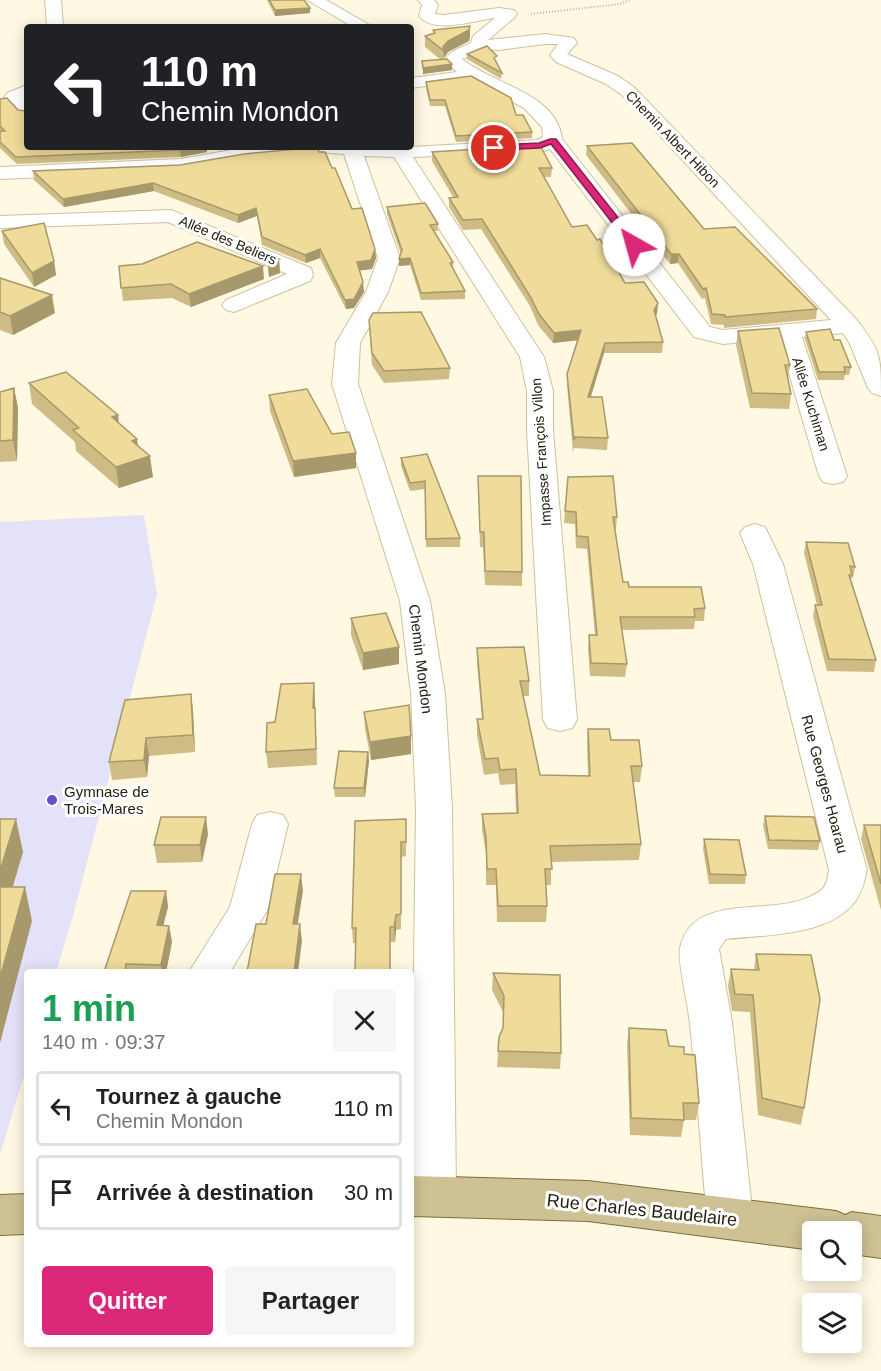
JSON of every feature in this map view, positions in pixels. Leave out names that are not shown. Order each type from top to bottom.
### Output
[{"type":"main road","name":"Rue Charles Baudelaire","points":[[422,1195],[588,1201],[802,1228]]},
{"type":"main road","points":[[0,1215],[24,1214]]},
{"type":"main road","points":[[862,1235],[881,1238]]},
{"type":"street","points":[[53,0],[55,24]]},
{"type":"street","points":[[315,0],[359,24]]},
{"type":"street","points":[[426,0],[430,5],[427,16],[431,19],[445,20],[503,12],[509,14],[479,39],[479,42],[483,44],[454,58],[455,63],[541,112],[551,125],[553,140],[702,332],[712,336],[789,332],[849,325]]},
{"type":"street","name":"Chemin Albert Hibon","points":[[483,44],[543,38],[568,41],[558,55],[612,80],[641,103],[849,325],[861,342],[881,388]]},
{"type":"street","points":[[414,83],[473,75]]},
{"type":"street","points":[[24,92],[13,97],[24,108]]},
{"type":"street","points":[[368,150],[400,152],[540,146],[553,140]]},
{"type":"street","points":[[57,170],[60,150]]},
{"type":"street","points":[[0,173],[181,165],[259,150]]},
{"type":"street","name":"Chemin Mondon","points":[[352,150],[389,258],[376,292],[348,343],[345,384],[415,601],[428,694],[434,808],[422,1195]]},
{"type":"street","name":"Impasse François Villon","points":[[400,152],[532,357],[540,391],[540,430],[560,720]]},
{"type":"street","name":"Allée des Beliers","points":[[0,222],[171,216],[303,273],[302,276],[234,305]]},
{"type":"street","name":"Allée Kuchiman","points":[[789,332],[832,476]]},
{"type":"street","name":"Rue Georges Hoarau","points":[[730,1220],[711,1022],[699,949],[706,933],[717,925],[805,916],[826,907],[843,892],[848,870],[768,564],[755,533]]},
{"type":"street","points":[[211,969],[249,909],[270,824]]},
{"type":"path","points":[[507,17],[620,4],[630,0]]},
{"type":"shaded area","name":"Gymnase de Trois-Mares","points":[[144,515],[157,594],[73,916],[57,969],[24,969],[24,1076],[0,1154],[0,522]]},
{"type":"building","points":[[269,0],[304,0],[310,8],[275,10]]},
{"type":"building","points":[[470,26],[469,30],[448,41],[443,47],[444,51],[425,36],[435,33],[433,30]]},
{"type":"building","points":[[487,46],[497,56],[494,58],[502,73],[467,54]]},
{"type":"building","points":[[447,59],[452,64],[423,68],[422,61]]},
{"type":"building","points":[[471,76],[511,98],[516,115],[523,115],[532,132],[456,136],[445,100],[430,100],[426,82]]},
{"type":"building","points":[[7,98],[18,110],[24,111],[24,150],[180,150],[16,157],[0,142],[0,131],[5,131],[0,126],[0,99]]},
{"type":"building","points":[[632,143],[704,229],[735,227],[817,309],[725,317],[725,315],[712,314],[706,288],[703,289],[679,254],[671,254],[587,146]]},
{"type":"building","points":[[540,145],[552,168],[539,168],[572,227],[587,225],[597,240],[600,239],[625,283],[644,282],[658,303],[654,310],[663,342],[605,343],[588,397],[602,397],[608,438],[575,437],[574,440],[567,374],[581,330],[554,333],[539,314],[482,219],[463,220],[449,198],[458,197],[432,152]]},
{"type":"building","points":[[286,150],[325,152],[332,168],[335,168],[352,209],[362,208],[375,249],[371,260],[357,262],[363,282],[354,299],[345,300],[320,249],[305,255],[262,237],[256,208],[238,215],[153,183],[63,199],[33,171],[180,165],[244,154]]},
{"type":"building","points":[[425,203],[438,224],[430,225],[453,262],[450,263],[465,291],[421,293],[410,258],[399,259],[402,250],[387,207]]},
{"type":"building","points":[[44,223],[54,261],[32,273],[2,231]]},
{"type":"building","points":[[197,242],[263,266],[189,294],[171,284],[121,288],[119,266],[142,264]]},
{"type":"building","points":[[266,254],[279,259],[268,263]]},
{"type":"building","points":[[0,278],[52,295],[10,316],[0,312]]},
{"type":"building","points":[[421,312],[450,368],[384,371],[372,353],[369,320],[373,313]]},
{"type":"building","points":[[779,328],[790,365],[785,365],[791,394],[752,393],[738,331]]},
{"type":"building","points":[[830,329],[834,340],[840,340],[851,367],[844,367],[845,372],[819,372],[806,332]]},
{"type":"building","points":[[66,372],[118,415],[112,417],[137,439],[132,441],[150,456],[116,467],[73,430],[79,428],[29,383]]},
{"type":"building","points":[[14,388],[13,440],[0,441],[0,392]]},
{"type":"building","points":[[307,389],[332,434],[349,432],[356,453],[293,461],[269,395]]},
{"type":"building","points":[[427,454],[460,538],[426,539],[425,481],[410,483],[401,458]]},
{"type":"building","points":[[478,476],[521,476],[522,572],[485,571],[484,532],[480,532]]},
{"type":"building","points":[[613,476],[617,517],[613,517],[623,582],[628,582],[629,587],[701,587],[705,608],[694,609],[695,617],[620,617],[627,664],[591,663],[589,635],[597,635],[588,537],[577,536],[576,512],[565,511],[568,477]]},
{"type":"building","points":[[806,542],[848,543],[855,567],[850,566],[852,575],[849,575],[876,660],[829,659],[815,605],[822,605]]},
{"type":"building","points":[[386,613],[399,647],[363,653],[351,618]]},
{"type":"building","points":[[524,647],[529,681],[520,681],[540,775],[590,776],[588,729],[609,729],[611,740],[639,740],[642,766],[631,766],[641,844],[550,846],[552,869],[545,869],[547,906],[498,906],[496,869],[487,869],[486,837],[482,814],[518,813],[516,769],[500,770],[498,758],[485,759],[477,719],[483,719],[477,648]]},
{"type":"building","points":[[314,683],[316,749],[266,752],[267,723],[275,722],[281,684]]},
{"type":"building","points":[[191,694],[193,735],[146,738],[144,760],[109,762],[125,700]]},
{"type":"building","points":[[409,705],[411,736],[370,742],[364,712]]},
{"type":"building","points":[[339,751],[368,752],[364,788],[334,788]]},
{"type":"building","points":[[765,816],[814,817],[820,841],[769,840]]},
{"type":"building","points":[[161,817],[206,817],[200,845],[154,845]]},
{"type":"building","points":[[0,819],[16,819],[0,871]]},
{"type":"building","points":[[406,819],[406,842],[401,842],[401,914],[396,915],[394,927],[390,927],[390,969],[355,969],[356,928],[352,928],[355,821]]},
{"type":"building","points":[[864,825],[881,825],[881,884]]},
{"type":"building","points":[[704,839],[739,840],[746,875],[710,874]]},
{"type":"building","points":[[275,874],[301,874],[293,924],[300,924],[294,969],[248,969],[256,924],[266,924]]},
{"type":"building","points":[[0,887],[25,887],[0,978]]},
{"type":"building","points":[[131,891],[166,891],[157,925],[169,926],[161,965],[126,964],[125,969],[105,969]]},
{"type":"building","points":[[756,954],[811,955],[820,999],[804,1108],[762,1098],[753,995],[735,994],[731,969],[759,970]]},
{"type":"building","points":[[493,973],[560,975],[561,1053],[498,1051],[499,1037],[503,1028],[504,996]]},
{"type":"building","points":[[629,1028],[666,1030],[669,1046],[684,1047],[684,1054],[695,1055],[699,1103],[683,1103],[684,1120],[631,1118]]},
{"type":"place","name":"Gymnase de Trois-Mares","points":[[52,800]]},
{"type":"route","points":[[494,148],[540,146],[553,140],[634,245]]}]
